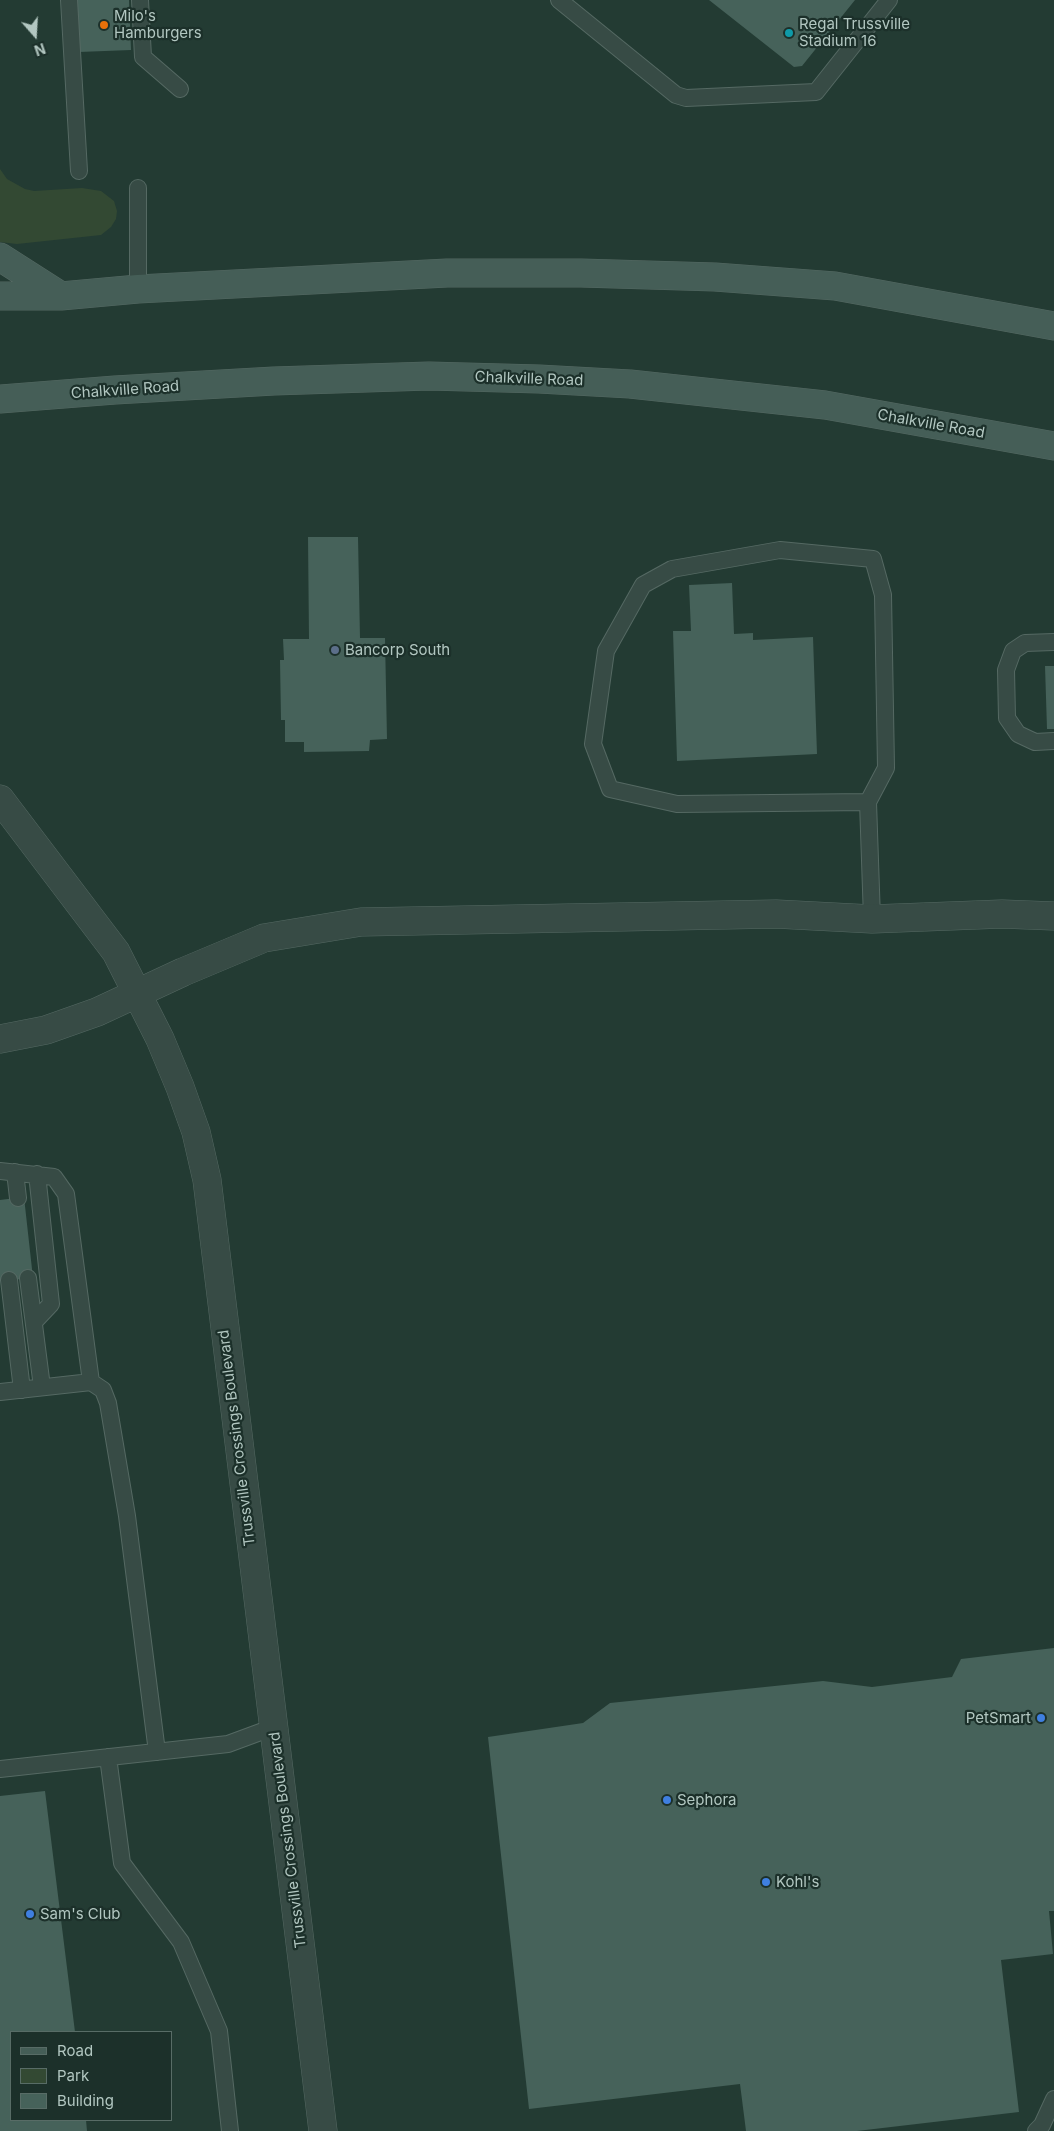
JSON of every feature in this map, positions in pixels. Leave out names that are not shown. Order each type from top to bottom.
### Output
[{"type":"main road","points":[[0,257],[61,296]]},
{"type":"main road","points":[[0,296],[61,296],[138,289],[447,273],[581,273],[715,277],[835,286],[1054,326]]},
{"type":"main road","name":"Chalkville Road","points":[[0,399],[274,380],[429,376],[540,379],[630,384],[824,405],[1054,446]]},
{"type":"street","name":"Trussville Crossings Boulevard","points":[[0,799],[116,952],[160,1039],[180,1086],[196,1132],[207,1180],[252,1567],[274,1727],[322,2131]]},
{"type":"street","points":[[1002,914],[1054,897]]},
{"type":"street","points":[[0,1039],[46,1030],[97,1012],[183,972],[264,938],[361,922],[776,914],[872,919],[1002,914],[1054,916]]},
{"type":"lane","points":[[69,0],[79,171]]},
{"type":"lane","points":[[140,0],[143,56],[180,89]]},
{"type":"lane","points":[[559,0],[676,95],[686,98],[816,92],[889,0]]},
{"type":"lane","points":[[138,188],[138,289]]},
{"type":"lane","points":[[868,802],[677,804],[610,789],[593,744],[606,651],[643,585],[672,569],[780,550],[873,559],[883,595],[886,768],[868,802],[872,919]]},
{"type":"lane","points":[[1054,642],[1025,643],[1013,651],[1006,670],[1007,718],[1018,734],[1035,742],[1054,741]]},
{"type":"lane","points":[[18,1198],[7,1171],[54,1177],[66,1194],[91,1382]]},
{"type":"lane","points":[[34,1322],[51,1304],[37,1174]]},
{"type":"lane","points":[[28,1278],[42,1388]]},
{"type":"lane","points":[[9,1280],[22,1390]]},
{"type":"lane","points":[[0,1392],[91,1382],[103,1390],[108,1403],[127,1516],[157,1752]]},
{"type":"lane","points":[[0,1769],[228,1744],[274,1727]]},
{"type":"lane","points":[[108,1757],[122,1863],[181,1942],[219,2031],[230,2131]]},
{"type":"lane","points":[[1036,2131],[1042,2126],[1054,2100]]},
{"type":"green space","points":[[0,169],[7,179],[25,189],[34,191],[82,188],[101,191],[114,201],[117,211],[116,219],[111,227],[101,235],[17,244],[0,242]]},
{"type":"building","name":"Milo's Hamburgers","points":[[77,0],[129,0],[131,50],[79,52]]},
{"type":"building","name":"Regal Trussville Stadium 16","points":[[709,0],[855,0],[802,66],[794,67]]},
{"type":"building","name":"Bancorp South","points":[[308,537],[358,537],[360,638],[385,638],[387,739],[370,740],[369,751],[304,752],[304,742],[285,742],[285,720],[281,720],[280,660],[284,660],[283,639],[309,639]]},
{"type":"building","points":[[732,583],[734,634],[753,633],[753,640],[813,637],[817,754],[677,761],[673,631],[691,631],[689,585]]},
{"type":"building","points":[[1045,666],[1054,666],[1054,729],[1047,729]]},
{"type":"building","points":[[24,1197],[33,1278],[0,1281],[0,1200]]},
{"type":"building","points":[[1054,1648],[1054,1911],[1049,1911],[1053,1954],[1001,1960],[1019,2112],[857,2131],[746,2131],[740,2084],[529,2109],[488,1737],[583,1723],[610,1703],[823,1681],[872,1687],[952,1677],[961,1659]]},
{"type":"building","name":"Sam's Club","points":[[45,1791],[75,2031],[10,2031],[10,2121],[86,2121],[87,2131],[0,2131],[0,1796]]},
{"type":"place","name":"Milo's Hamburgers","points":[[104,25]]},
{"type":"place","name":"Regal Trussville Stadium 16","points":[[789,33]]},
{"type":"place","name":"Bancorp South","points":[[335,650]]},
{"type":"place","name":"PetSmart","points":[[1041,1718]]},
{"type":"place","name":"Sephora","points":[[667,1800]]},
{"type":"place","name":"Kohl's","points":[[766,1882]]},
{"type":"place","name":"Sam's Club","points":[[30,1914]]}]
